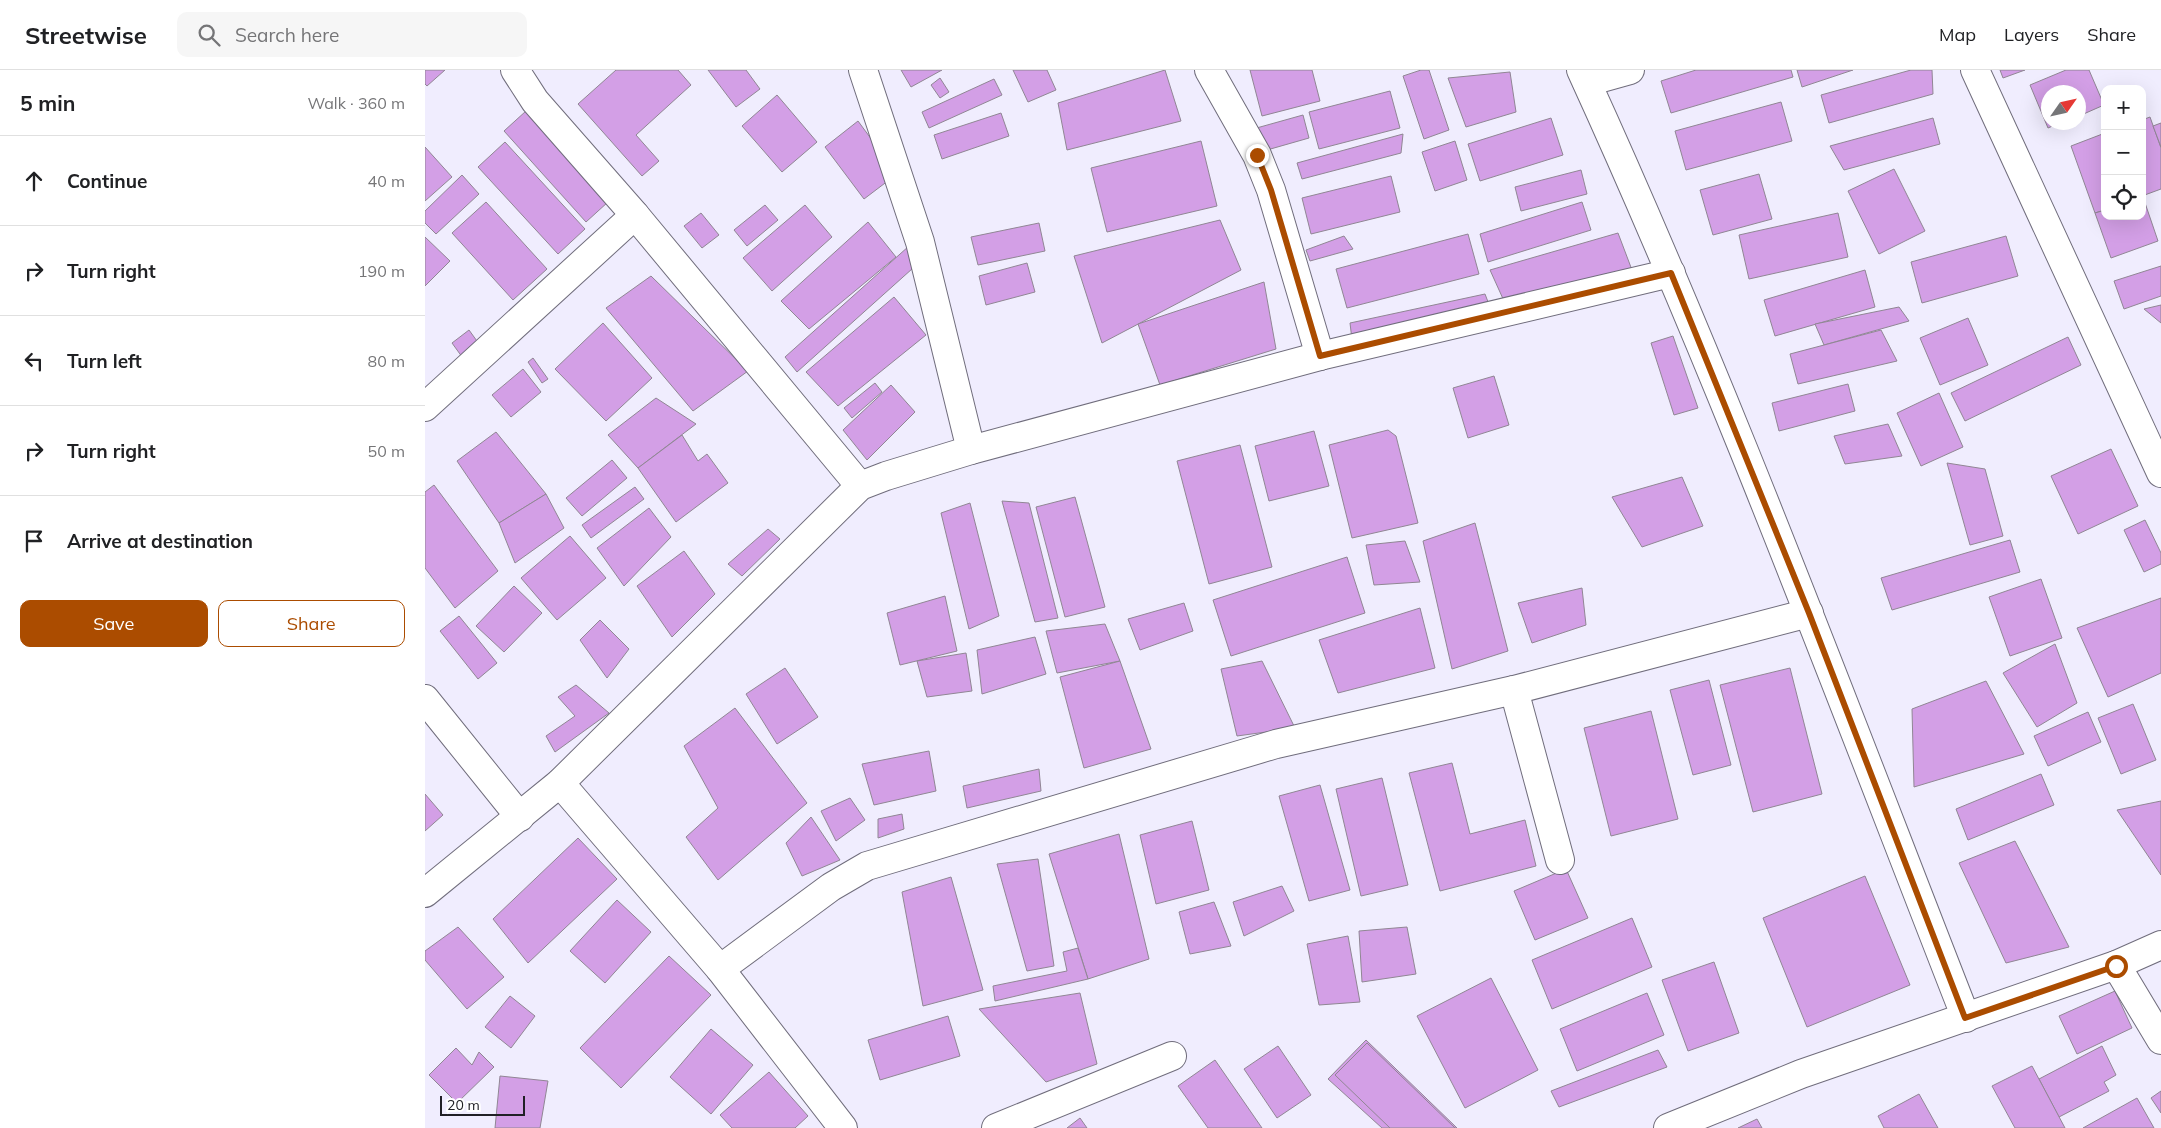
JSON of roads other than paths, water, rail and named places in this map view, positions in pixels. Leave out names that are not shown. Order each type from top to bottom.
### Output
[{"type":"street","points":[[515,70],[535,101],[635,215],[860,486]]},
{"type":"street","points":[[863,70],[920,242],[971,450]]},
{"type":"street","points":[[1209,70],[1257,155],[1271,190],[1320,356]]},
{"type":"street","points":[[1630,70],[1584,76],[1671,273],[1809,613],[1965,1018]]},
{"type":"street","points":[[1975,70],[2161,473]]},
{"type":"street","points":[[425,407],[635,215]]},
{"type":"street","points":[[425,893],[559,783],[860,486],[971,450],[1320,356],[1671,273]]},
{"type":"street","points":[[720,970],[831,887],[867,866],[1276,744],[1514,690],[1809,613]]},
{"type":"street","points":[[1514,690],[1560,860]]},
{"type":"street","points":[[425,699],[520,816]]},
{"type":"street","points":[[559,783],[720,970],[843,1128]]},
{"type":"street","points":[[1668,1128],[1801,1074],[2116,966],[2161,945]]},
{"type":"street","points":[[2116,966],[2161,1040]]},
{"type":"street","points":[[995,1128],[1172,1056]]}]
